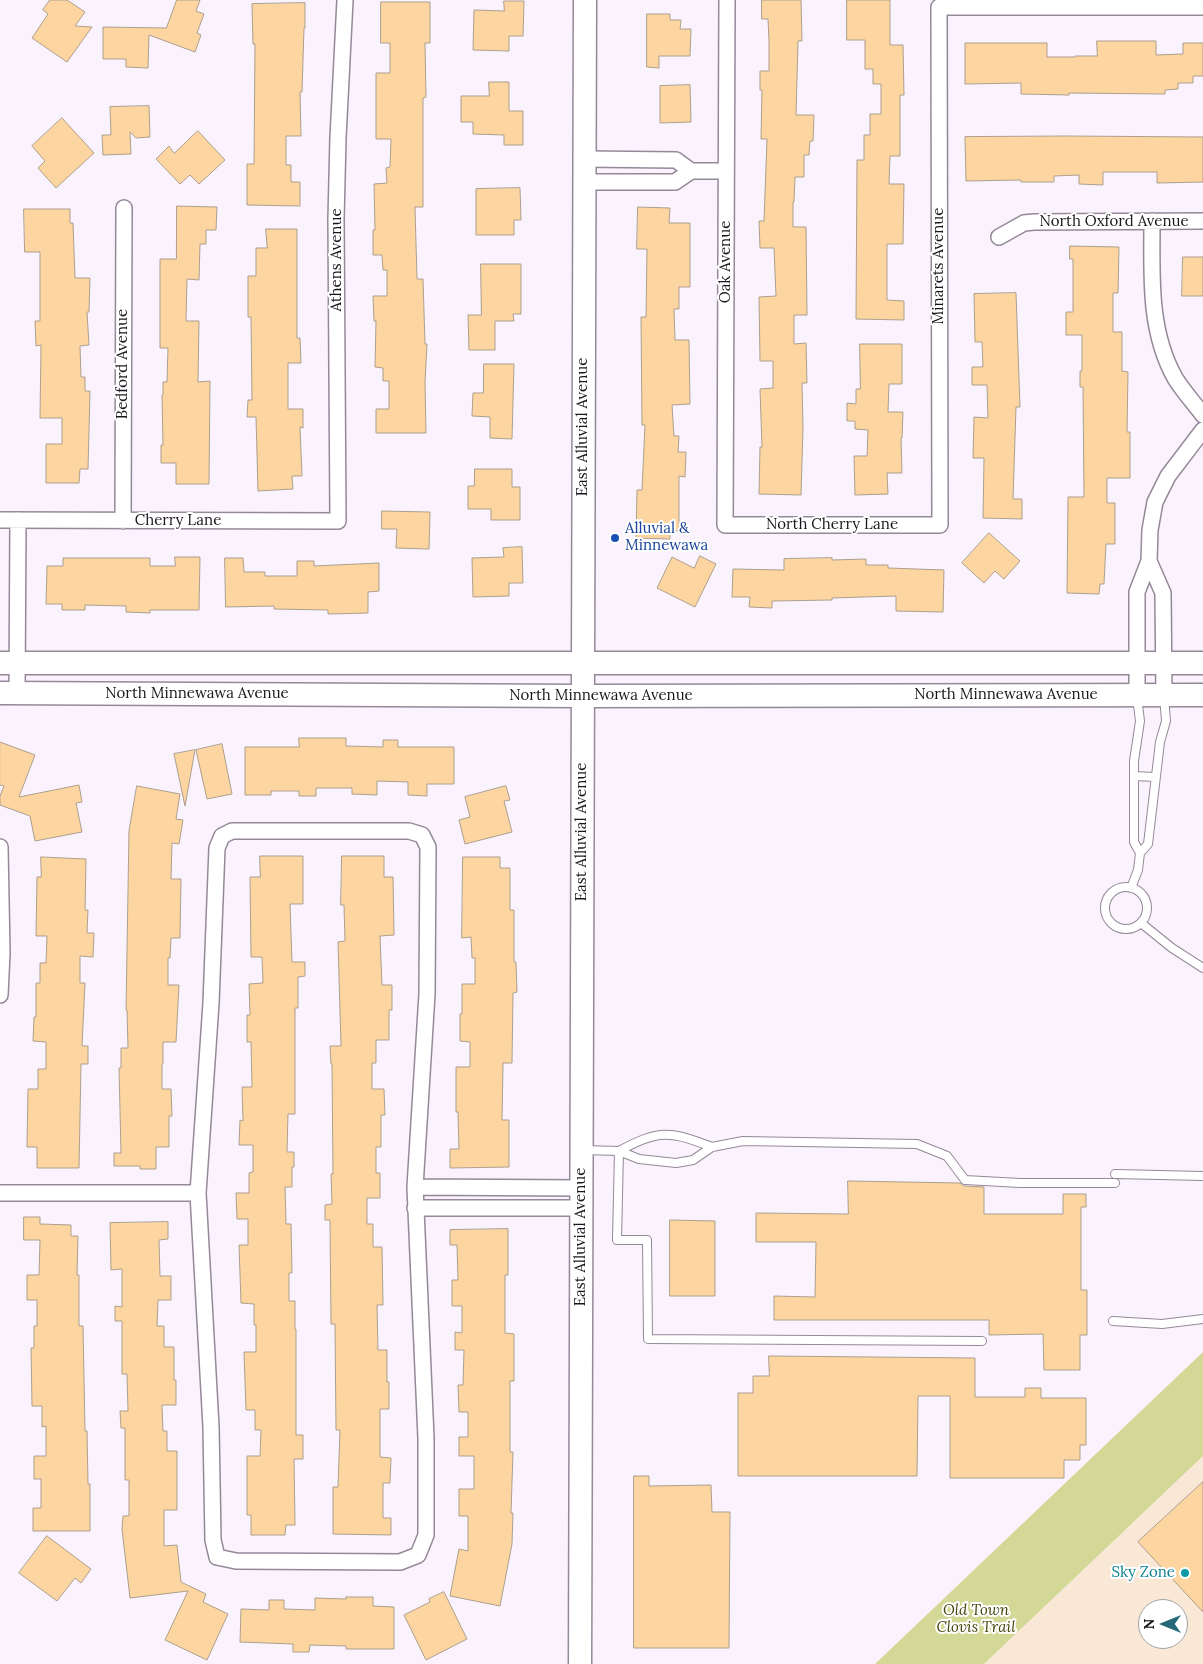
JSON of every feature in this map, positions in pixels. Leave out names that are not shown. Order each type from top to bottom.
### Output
[{"type":"main road","name":"East Alluvial Avenue","points":[[580,1664],[585,0]]},
{"type":"main road","name":"North Minnewawa Avenue","points":[[9,662],[1203,663]]},
{"type":"main road","name":"North Minnewawa Avenue","points":[[9,693],[582,696],[1203,695]]},
{"type":"street","name":"Athens Avenue","points":[[338,521],[336,219],[345,0]]},
{"type":"street","name":"Oak Avenue","points":[[725,524],[727,0]]},
{"type":"street","name":"Minarets Avenue","points":[[940,525],[939,7],[1203,7]]},
{"type":"street","points":[[584,159],[676,160],[691,171]]},
{"type":"street","points":[[640,161],[640,182]]},
{"type":"street","points":[[584,182],[675,182],[691,171],[726,171]]},
{"type":"street","name":"Bedford Avenue","points":[[123,521],[124,208]]},
{"type":"street","points":[[1152,221],[1152,281],[1157,329],[1164,355],[1176,379],[1203,415]]},
{"type":"street","name":"North Oxford Avenue","points":[[999,237],[1024,223],[1034,222],[1203,221]]},
{"type":"street","points":[[1137,695],[1137,592],[1149,561],[1150,530],[1155,502],[1168,476],[1203,430]]},
{"type":"street","points":[[0,520],[18,520],[9,662],[9,693]]},
{"type":"street","name":"Cherry Lane","points":[[18,520],[338,521]]},
{"type":"street","name":"North Cherry Lane","points":[[725,524],[940,525]]},
{"type":"street","points":[[1149,561],[1163,593],[1164,695]]},
{"type":"street","points":[[232,831],[409,831],[422,835],[428,847],[427,994],[415,1187],[426,1438],[426,1535],[418,1555],[400,1562],[236,1561],[217,1557],[213,1540],[211,1427],[198,1193],[211,1003],[216,848],[222,836],[232,831]]},
{"type":"street","points":[[0,847],[2,953],[0,995]]},
{"type":"street","points":[[415,1187],[581,1198]]},
{"type":"street","points":[[0,1193],[198,1193]]},
{"type":"street","points":[[415,1208],[581,1198]]},
{"type":"lane","points":[[1137,695],[1140,721],[1134,761],[1134,842],[1140,853]]},
{"type":"lane","points":[[1132,888],[1138,870],[1140,853],[1148,844],[1160,742],[1166,721],[1164,695]]},
{"type":"lane","points":[[1134,776],[1155,777]]},
{"type":"lane","points":[[1124,887],[1138,891],[1146,902],[1147,910],[1141,923],[1130,929],[1118,928],[1107,918],[1105,912],[1107,898],[1111,892],[1124,887]]},
{"type":"lane","points":[[1141,923],[1172,948],[1203,968]]},
{"type":"lane","points":[[619,1150],[638,1140],[655,1135],[676,1134],[712,1148]]},
{"type":"lane","points":[[581,1150],[619,1150],[639,1159],[676,1163],[693,1160],[712,1148],[743,1141],[917,1144],[947,1156],[965,1180],[1020,1183],[1115,1183]]},
{"type":"lane","points":[[619,1150],[617,1240],[647,1240],[648,1339],[982,1341]]},
{"type":"lane","points":[[1115,1174],[1203,1176]]},
{"type":"lane","points":[[1113,1320],[1162,1324],[1203,1319]]},
{"type":"shaded area","points":[[1203,1456],[1203,1664],[984,1664]]},
{"type":"green space","name":"Old Town Clovis Trail","points":[[1203,1352],[1203,1456],[984,1664],[875,1664]]},
{"type":"building","points":[[50,0],[67,0],[85,12],[75,26],[92,27],[67,62],[32,38],[48,14],[43,10]]},
{"type":"building","points":[[177,0],[200,0],[196,11],[204,14],[197,33],[201,35],[195,52],[149,35],[148,68],[126,67],[126,59],[103,59],[103,27],[166,28]]},
{"type":"building","points":[[762,0],[801,0],[802,41],[798,41],[796,115],[814,115],[813,141],[810,141],[809,155],[804,155],[804,177],[795,177],[793,202],[793,227],[806,227],[807,315],[794,315],[794,344],[806,343],[807,383],[802,383],[801,495],[759,494],[760,447],[762,447],[760,389],[773,388],[773,361],[760,361],[759,297],[776,296],[774,248],[760,248],[759,221],[764,221],[767,139],[761,139],[762,90],[760,90],[760,71],[769,71],[768,19],[762,19]]},
{"type":"building","points":[[847,0],[890,0],[890,45],[903,45],[904,95],[900,95],[900,156],[890,156],[889,184],[904,184],[903,244],[887,244],[887,300],[904,301],[904,320],[856,319],[857,160],[864,160],[864,135],[870,135],[870,114],[881,114],[881,84],[873,84],[873,69],[865,69],[865,40],[847,40]]},
{"type":"building","points":[[504,1],[524,1],[523,36],[509,36],[509,51],[473,50],[474,10],[504,11]]},
{"type":"building","points":[[381,2],[430,2],[430,43],[425,43],[426,97],[423,98],[423,207],[415,207],[417,279],[423,279],[425,344],[427,344],[425,382],[426,433],[376,433],[376,409],[389,409],[389,381],[383,381],[383,368],[375,367],[376,321],[374,321],[373,296],[387,296],[387,270],[383,270],[382,255],[373,255],[373,230],[375,230],[374,184],[387,183],[386,168],[390,167],[391,139],[376,139],[376,73],[390,73],[390,43],[381,43]]},
{"type":"building","points":[[305,3],[302,92],[300,92],[301,136],[286,136],[286,165],[291,165],[291,182],[300,182],[300,206],[247,205],[247,164],[254,164],[255,44],[253,44],[252,4]]},
{"type":"building","points":[[647,14],[670,14],[670,20],[681,20],[680,29],[691,29],[690,56],[659,56],[659,68],[647,67]]},
{"type":"building","points":[[1097,41],[1156,41],[1156,55],[1183,54],[1183,43],[1203,43],[1203,76],[1193,76],[1193,83],[1178,83],[1178,89],[1165,90],[1165,94],[1021,94],[1021,83],[965,84],[965,43],[1047,43],[1047,57],[1075,57],[1097,56]]},
{"type":"building","points":[[489,82],[509,82],[509,111],[523,111],[523,145],[504,145],[504,135],[473,134],[473,122],[461,122],[461,96],[489,96]]},
{"type":"building","points":[[690,85],[691,122],[660,123],[660,86]]},
{"type":"building","points":[[149,106],[150,137],[136,138],[130,132],[131,154],[103,155],[102,135],[111,135],[110,107]]},
{"type":"building","points":[[62,118],[94,153],[56,188],[38,168],[45,161],[32,146]]},
{"type":"building","points":[[198,131],[225,160],[199,184],[190,175],[180,184],[156,159],[169,146],[174,153]]},
{"type":"building","points":[[965,137],[1203,137],[1203,182],[1157,183],[1157,172],[1103,172],[1103,185],[1079,184],[1079,175],[1054,176],[1054,182],[1021,182],[1021,180],[966,181]]},
{"type":"building","points":[[520,188],[521,220],[514,220],[514,235],[476,235],[476,189]]},
{"type":"building","points":[[177,206],[217,207],[216,230],[206,230],[206,244],[200,244],[199,280],[187,279],[186,321],[199,321],[198,382],[210,381],[209,484],[176,484],[176,463],[161,463],[161,445],[163,445],[162,395],[163,382],[167,382],[168,348],[160,348],[160,259],[176,259]]},
{"type":"building","points":[[638,207],[670,208],[669,223],[690,223],[690,287],[679,287],[679,309],[674,309],[675,340],[689,340],[690,404],[672,405],[674,436],[679,436],[678,452],[686,452],[685,477],[679,476],[679,531],[670,531],[670,539],[636,538],[637,490],[642,490],[645,425],[642,425],[641,317],[646,317],[647,249],[637,249]]},
{"type":"building","points":[[24,209],[70,209],[70,223],[73,223],[75,278],[90,278],[89,312],[87,312],[89,345],[80,346],[81,377],[85,377],[85,391],[90,391],[88,469],[80,469],[79,483],[46,483],[46,444],[62,444],[62,418],[40,418],[41,345],[36,346],[35,321],[40,321],[40,252],[25,252]]},
{"type":"building","points":[[266,229],[297,229],[297,338],[300,338],[301,363],[288,363],[288,409],[303,409],[303,428],[300,427],[302,476],[292,476],[293,489],[258,491],[256,417],[247,417],[248,400],[252,400],[251,317],[248,317],[248,276],[256,276],[256,248],[267,248]]},
{"type":"building","points":[[1070,246],[1119,247],[1118,293],[1113,293],[1113,332],[1122,332],[1122,371],[1128,372],[1127,432],[1130,432],[1130,478],[1107,478],[1107,503],[1115,503],[1115,544],[1106,544],[1104,584],[1100,584],[1099,594],[1067,593],[1068,497],[1084,497],[1083,387],[1080,387],[1082,335],[1066,335],[1066,312],[1073,312],[1073,259],[1070,259]]},
{"type":"building","points":[[1183,257],[1203,257],[1203,296],[1182,296]]},
{"type":"building","points":[[481,264],[521,264],[521,314],[513,314],[514,321],[495,321],[495,350],[469,350],[468,315],[481,315]]},
{"type":"building","points":[[1016,293],[1020,407],[1016,407],[1013,499],[1022,499],[1022,519],[983,518],[984,458],[973,458],[974,417],[988,418],[987,385],[972,385],[972,367],[983,367],[982,342],[975,342],[974,294]]},
{"type":"building","points":[[860,344],[902,344],[902,384],[889,384],[888,412],[903,412],[901,438],[902,473],[887,473],[888,494],[855,495],[854,456],[867,456],[868,430],[855,429],[855,421],[847,421],[847,403],[856,404],[856,389],[860,389]]},
{"type":"building","points":[[484,364],[514,364],[512,439],[490,438],[490,417],[472,416],[473,393],[483,393]]},
{"type":"building","points":[[475,469],[512,469],[512,487],[520,487],[520,520],[491,520],[491,509],[468,509],[468,486],[474,486]]},
{"type":"building","points":[[382,511],[430,512],[429,549],[396,548],[397,529],[382,529]]},
{"type":"building","points":[[989,533],[1020,561],[1004,579],[995,571],[984,583],[962,563]]},
{"type":"building","points":[[522,547],[523,583],[509,583],[509,596],[473,597],[472,558],[504,557],[503,548]]},
{"type":"building","points":[[700,556],[716,564],[695,607],[657,588],[672,557],[694,568]]},
{"type":"building","points":[[175,557],[200,557],[199,610],[150,610],[150,613],[126,612],[126,606],[85,605],[85,610],[62,610],[62,604],[46,604],[47,566],[63,566],[63,558],[150,558],[150,566],[175,566]]},
{"type":"building","points":[[225,558],[243,558],[244,572],[265,572],[265,576],[297,576],[297,561],[314,561],[314,566],[379,563],[379,591],[368,592],[368,613],[328,614],[328,610],[274,609],[274,606],[226,607]]},
{"type":"building","points":[[832,558],[832,560],[866,559],[866,565],[888,565],[888,568],[944,570],[943,612],[896,611],[896,596],[772,601],[772,608],[749,607],[750,597],[732,597],[733,569],[784,570],[784,559]]},
{"type":"building","points":[[299,738],[346,738],[346,746],[383,747],[383,740],[398,740],[398,747],[454,747],[454,784],[427,784],[427,796],[408,795],[408,782],[377,781],[377,795],[352,794],[352,788],[316,788],[316,796],[299,796],[299,791],[271,791],[271,795],[245,795],[245,747],[299,747]]},
{"type":"building","points":[[0,742],[35,755],[19,797],[79,785],[82,802],[76,803],[82,832],[35,841],[30,816],[0,805],[0,796],[4,786],[0,785]]},
{"type":"building","points":[[222,744],[232,794],[207,799],[196,750]]},
{"type":"building","points":[[195,750],[185,806],[174,754]]},
{"type":"building","points":[[137,786],[180,794],[176,819],[183,820],[179,844],[172,843],[171,879],[181,879],[180,938],[171,938],[170,958],[168,958],[168,985],[179,985],[176,1042],[163,1042],[162,1064],[162,1089],[171,1089],[172,1116],[169,1116],[169,1147],[156,1147],[156,1169],[140,1169],[140,1166],[114,1166],[114,1153],[121,1153],[119,1068],[121,1068],[121,1048],[128,1048],[126,1010],[129,831]]},
{"type":"building","points":[[506,786],[510,800],[504,801],[512,832],[465,844],[459,820],[470,817],[465,797]]},
{"type":"building","points":[[260,856],[303,856],[303,904],[290,904],[292,962],[305,962],[305,976],[298,977],[298,1008],[295,1008],[295,1114],[288,1114],[287,1152],[294,1152],[294,1167],[292,1167],[292,1187],[285,1187],[286,1224],[291,1224],[292,1273],[289,1273],[289,1301],[295,1301],[296,1435],[303,1435],[303,1459],[294,1459],[295,1525],[286,1525],[285,1535],[251,1535],[251,1515],[247,1515],[247,1456],[260,1456],[261,1430],[255,1430],[255,1410],[246,1410],[244,1352],[256,1352],[256,1325],[254,1325],[254,1304],[241,1303],[239,1245],[248,1245],[248,1219],[237,1219],[236,1193],[249,1193],[249,1173],[253,1172],[253,1145],[239,1145],[240,1120],[243,1121],[242,1087],[252,1087],[251,1042],[247,1042],[247,1015],[250,1015],[249,984],[263,983],[262,957],[251,957],[250,877],[260,877]]},
{"type":"building","points":[[342,856],[384,856],[384,877],[393,877],[394,935],[380,936],[382,985],[392,985],[392,1010],[389,1010],[389,1040],[376,1040],[376,1063],[372,1063],[372,1089],[384,1089],[385,1115],[381,1115],[381,1147],[376,1147],[376,1173],[380,1173],[380,1198],[367,1198],[367,1224],[373,1224],[373,1247],[382,1247],[383,1305],[377,1305],[378,1350],[387,1350],[389,1409],[380,1409],[380,1457],[391,1458],[390,1483],[383,1483],[383,1518],[391,1518],[391,1535],[333,1534],[333,1487],[338,1487],[340,1430],[336,1430],[335,1324],[331,1324],[330,1220],[325,1220],[325,1205],[332,1204],[331,1174],[333,1174],[332,1064],[330,1046],[341,1046],[338,942],[345,941],[344,905],[341,905]]},
{"type":"building","points":[[41,857],[86,859],[85,910],[88,910],[87,933],[94,933],[93,957],[80,956],[80,983],[85,983],[82,1046],[88,1046],[88,1064],[81,1064],[79,1168],[37,1168],[37,1147],[27,1147],[28,1089],[38,1089],[38,1069],[46,1069],[46,1042],[33,1041],[34,1017],[36,1017],[36,983],[40,983],[40,963],[46,963],[47,936],[36,936],[37,877],[41,877]]},
{"type":"building","points":[[463,857],[500,857],[500,868],[510,868],[510,910],[514,910],[514,962],[516,962],[517,992],[513,993],[512,1063],[503,1063],[502,1120],[509,1120],[509,1167],[450,1168],[450,1149],[459,1149],[458,1112],[456,1112],[456,1067],[470,1067],[470,1042],[460,1041],[462,984],[475,984],[475,958],[472,958],[471,937],[462,938]]},
{"type":"building","points":[[848,1181],[960,1183],[964,1186],[984,1187],[984,1214],[1063,1214],[1063,1194],[1086,1194],[1086,1207],[1081,1207],[1081,1290],[1087,1290],[1087,1335],[1080,1335],[1080,1370],[1044,1370],[1043,1334],[989,1335],[989,1320],[774,1320],[774,1296],[815,1297],[816,1242],[756,1242],[756,1213],[848,1214]]},
{"type":"building","points":[[24,1217],[40,1217],[40,1224],[71,1225],[71,1236],[78,1236],[79,1326],[83,1326],[85,1431],[87,1431],[88,1484],[90,1484],[90,1531],[33,1531],[33,1508],[41,1508],[41,1479],[34,1479],[34,1456],[46,1456],[46,1426],[42,1427],[42,1406],[32,1406],[31,1348],[34,1348],[34,1326],[37,1326],[37,1300],[27,1300],[27,1275],[39,1275],[40,1240],[24,1240]]},
{"type":"building","points":[[670,1220],[715,1221],[715,1296],[670,1296]]},
{"type":"building","points":[[168,1222],[168,1239],[159,1240],[160,1276],[171,1276],[171,1300],[158,1300],[157,1326],[164,1326],[164,1347],[174,1347],[176,1405],[162,1405],[163,1431],[167,1431],[167,1451],[177,1451],[177,1510],[164,1510],[164,1546],[177,1545],[181,1582],[206,1594],[203,1602],[228,1614],[207,1660],[165,1640],[188,1591],[130,1598],[122,1529],[123,1516],[129,1516],[129,1480],[125,1480],[125,1428],[121,1428],[120,1411],[128,1411],[127,1374],[122,1374],[122,1321],[115,1321],[115,1306],[122,1307],[122,1269],[111,1270],[110,1223]]},
{"type":"building","points":[[508,1229],[508,1275],[505,1275],[505,1333],[514,1334],[514,1381],[510,1381],[510,1452],[513,1452],[511,1513],[513,1513],[512,1544],[500,1606],[450,1596],[459,1549],[468,1551],[468,1516],[459,1516],[459,1489],[474,1489],[474,1456],[459,1456],[459,1437],[468,1437],[468,1412],[459,1412],[458,1385],[463,1385],[464,1350],[455,1350],[455,1332],[462,1333],[462,1306],[452,1306],[452,1280],[458,1280],[457,1245],[450,1245],[450,1230]]},
{"type":"building","points":[[769,1356],[975,1358],[975,1397],[1025,1397],[1025,1388],[1041,1388],[1041,1398],[1086,1398],[1086,1445],[1080,1445],[1080,1460],[1064,1460],[1064,1478],[950,1478],[950,1396],[918,1396],[917,1476],[738,1476],[738,1393],[753,1393],[753,1376],[769,1376]]},
{"type":"building","points":[[634,1476],[649,1476],[649,1486],[711,1485],[712,1512],[730,1512],[729,1648],[634,1648]]},
{"type":"building","name":"Sky Zone","points":[[1203,1482],[1203,1612],[1138,1542]]},
{"type":"building","points":[[47,1536],[91,1569],[81,1583],[75,1578],[57,1601],[19,1573]]},
{"type":"building","points":[[444,1592],[467,1639],[426,1660],[404,1615],[430,1602],[429,1599]]},
{"type":"building","points":[[346,1597],[373,1597],[373,1606],[394,1607],[394,1649],[346,1649],[346,1646],[310,1645],[309,1652],[293,1652],[293,1644],[240,1642],[241,1609],[269,1610],[269,1600],[284,1600],[284,1609],[315,1610],[315,1598],[346,1599]]},
{"type":"place","name":"Alluvial & Minnewawa","points":[[615,538]]},
{"type":"place","name":"Sky Zone","points":[[1185,1573]]}]
